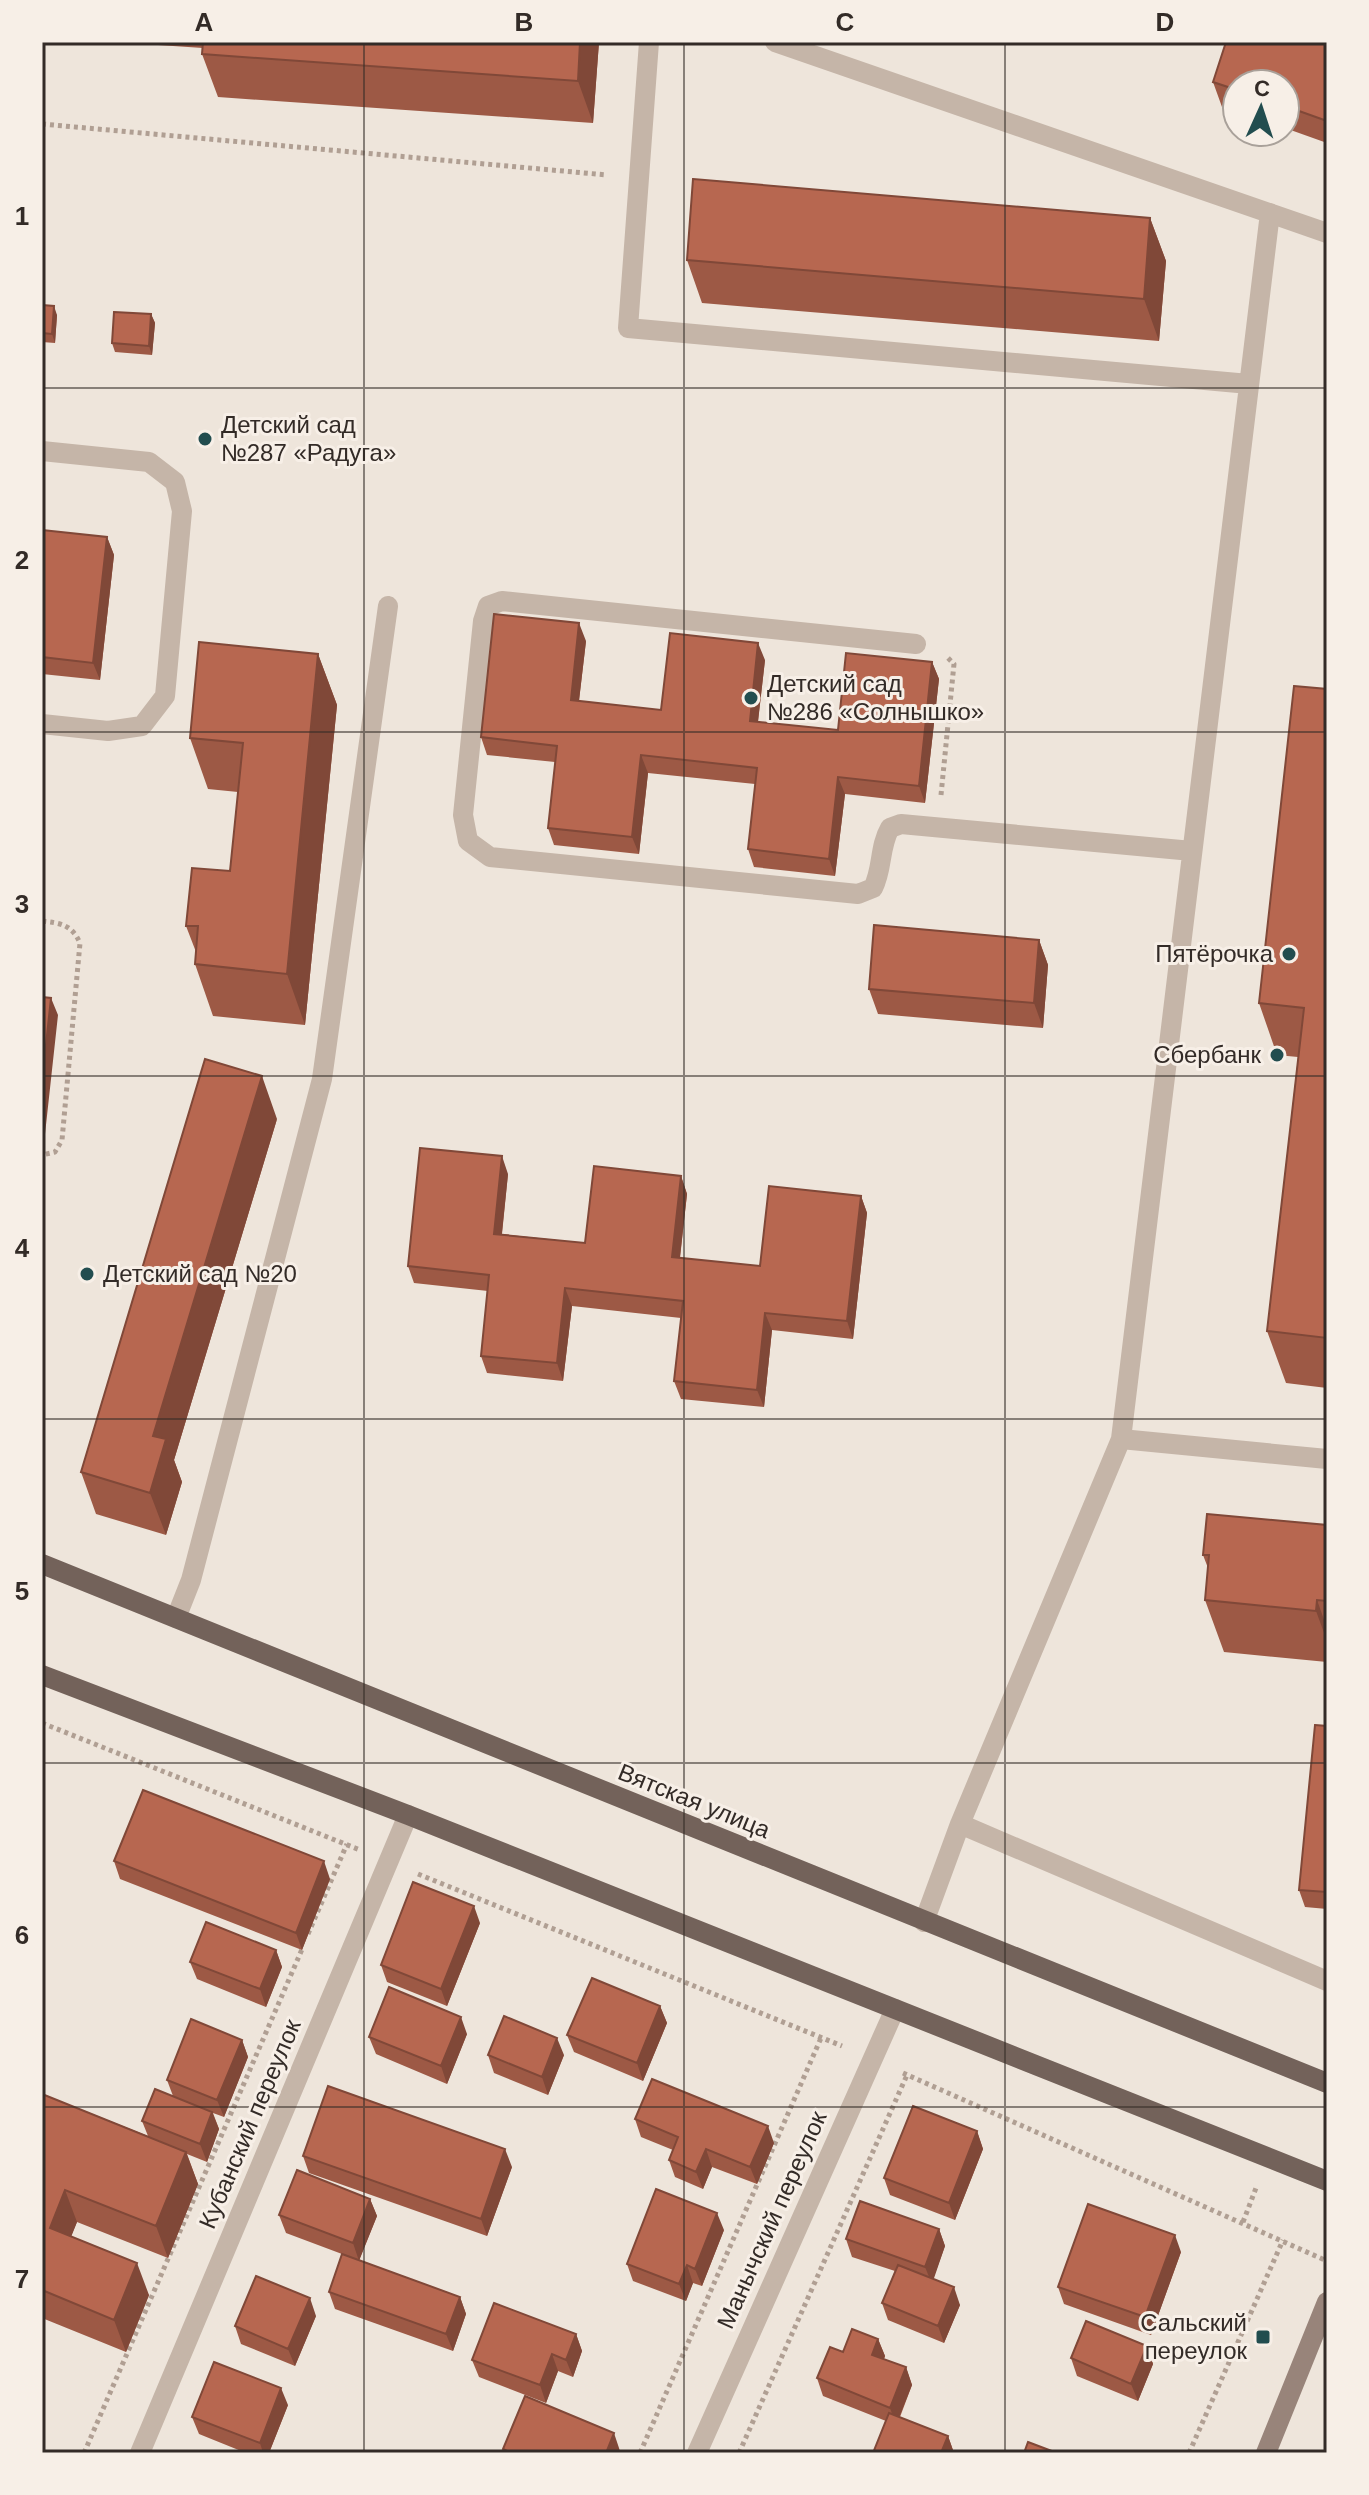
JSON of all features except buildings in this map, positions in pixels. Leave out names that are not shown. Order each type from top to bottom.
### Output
[{"type":"main road","name":"Вятская улица","points":[[42,1564],[1327,2083]]},
{"type":"main road","points":[[42,1675],[408,1815],[1327,2181]]},
{"type":"main road","points":[[1266,2453],[1327,2302]]},
{"type":"street","points":[[649,42],[628,328],[1249,384]]},
{"type":"street","points":[[775,42],[1327,233]]},
{"type":"street","points":[[924,1922],[960,1824],[1121,1439],[1270,213]]},
{"type":"street","points":[[42,451],[149,462],[175,482],[182,511],[165,696],[142,726],[108,731],[42,724]]},
{"type":"street","points":[[916,644],[502,601],[488,606],[483,621],[463,815],[468,841],[490,857],[858,894],[873,888],[880,874],[884,838],[890,828],[901,824],[1192,851]]},
{"type":"street","points":[[176,1618],[191,1580],[322,1079],[388,606]]},
{"type":"street","points":[[1121,1439],[1327,1459]]},
{"type":"street","name":"Кубанский переулок","points":[[140,2453],[408,1815]]},
{"type":"street","points":[[960,1824],[1327,1981]]},
{"type":"street","name":"Манычский переулок","points":[[697,2453],[895,2009]]},
{"type":"path","points":[[42,124],[639,177]]},
{"type":"path","points":[[916,644],[939,648],[954,664],[937,827]]},
{"type":"path","points":[[42,921],[61,923],[75,931],[80,943],[62,1140],[55,1152],[42,1155]]},
{"type":"path","points":[[42,1723],[873,2059],[1327,2261]]},
{"type":"path","points":[[84,2453],[347,1844]]},
{"type":"path","points":[[640,2453],[821,2038]]},
{"type":"path","points":[[739,2453],[907,2075]]},
{"type":"path","points":[[1189,2453],[1283,2240]]},
{"type":"place","name":"Детский сад №287 «Радуга»","points":[[205,439]]},
{"type":"place","name":"Детский сад №286 «Солнышко»","points":[[751,698]]},
{"type":"place","name":"Пятёрочка","points":[[1289,954]]},
{"type":"place","name":"Сбербанк","points":[[1277,1055]]},
{"type":"place","name":"Детский сад №20","points":[[87,1274]]},
{"type":"place","name":"Сальский переулок","points":[[1263,2337]]}]
